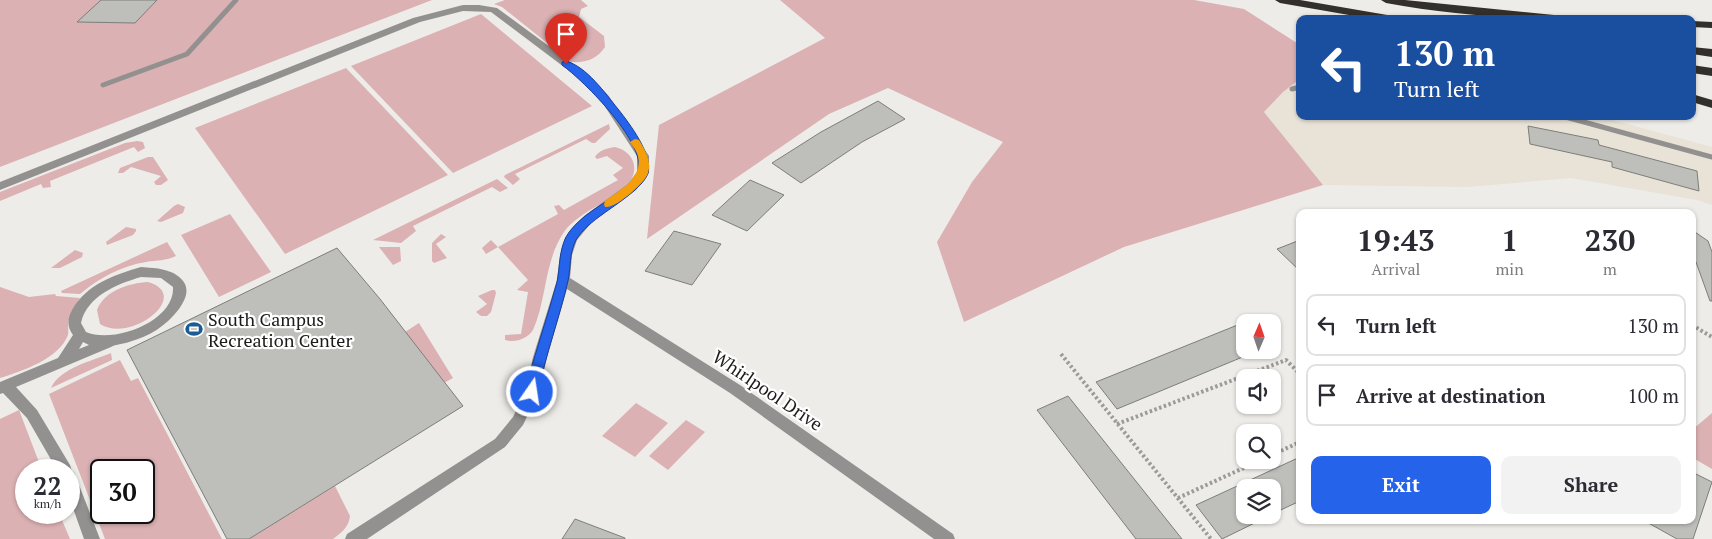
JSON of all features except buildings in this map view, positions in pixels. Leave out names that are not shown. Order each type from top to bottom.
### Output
[{"type":"highway","points":[[1280,0],[1369,15]]},
{"type":"highway","points":[[1386,0],[1476,15]]},
{"type":"highway","points":[[1422,6],[1520,15]]},
{"type":"highway","points":[[1696,24],[1712,25]]},
{"type":"highway","points":[[1696,51],[1712,53]]},
{"type":"highway","points":[[1696,70],[1712,72]]},
{"type":"highway","points":[[1696,99],[1712,104]]},
{"type":"street","points":[[0,186],[423,18],[464,6],[485,7],[494,10],[580,74],[604,97],[643,156],[643,174],[632,187],[588,219],[571,238],[566,255],[563,280],[540,357],[532,392],[518,422],[500,443],[353,539]]},
{"type":"street","points":[[58,459],[32,414],[3,388],[111,341],[140,333],[157,323],[177,301],[180,290],[177,281],[169,275],[157,272],[141,272],[108,284],[87,299],[75,316],[75,327],[80,336],[90,341],[111,341]]},
{"type":"street","name":"Whirlpool Drive","points":[[563,280],[735,389],[947,539]]},
{"type":"street","points":[[63,362],[80,336]]},
{"type":"street","points":[[80,507],[92,539]]},
{"type":"lane","points":[[103,85],[187,54],[236,0]]},
{"type":"lane","points":[[1292,89],[1296,88]]},
{"type":"lane","points":[[1577,120],[1712,157]]},
{"type":"path","points":[[1696,327],[1712,337]]},
{"type":"path","points":[[1061,354],[1211,539]]},
{"type":"path","points":[[1117,424],[1286,360],[1296,370]]},
{"type":"path","points":[[1281,451],[1296,444]]},
{"type":"path","points":[[1178,498],[1241,469]]},
{"type":"shaded area","points":[[0,0],[432,0],[0,167]]},
{"type":"shaded area","points":[[505,0],[581,0],[588,6],[581,9],[579,17],[604,36],[605,47],[598,55],[591,59],[582,62],[571,62],[502,7],[494,4]]},
{"type":"shaded area","points":[[780,0],[1194,0],[1244,9],[1296,42],[1296,82],[1283,92],[1264,112],[1323,185],[1124,247],[964,322],[937,242],[972,182],[1003,142],[888,88],[829,114],[647,239],[659,125],[825,38]]},
{"type":"shaded area","points":[[481,14],[592,106],[453,173],[351,66]]},
{"type":"shaded area","points":[[346,68],[448,175],[285,254],[195,128]]},
{"type":"shaded area","points":[[1296,82],[1296,120],[1613,120],[1712,147],[1712,205],[1697,200],[1571,178],[1467,187],[1323,185],[1264,112],[1283,92]]},
{"type":"shaded area","points":[[609,124],[610,129],[595,143],[586,139],[515,174],[520,179],[513,185],[504,177],[505,175]]},
{"type":"shaded area","points":[[143,142],[145,148],[138,152],[134,147],[50,181],[51,187],[43,188],[41,184],[0,201],[0,192],[125,143]]},
{"type":"shaded area","points":[[615,147],[625,151],[631,158],[634,172],[627,185],[620,192],[580,217],[564,232],[553,255],[538,318],[533,330],[528,336],[517,341],[505,340],[505,335],[521,334],[528,292],[517,290],[528,280],[498,247],[558,214],[554,206],[559,205],[564,210],[618,180],[613,175],[623,168],[607,156],[597,159],[595,157],[599,153]]},
{"type":"shaded area","points":[[148,157],[153,157],[168,180],[161,185],[156,185],[154,182],[161,176],[131,167],[123,173],[118,173],[120,168]]},
{"type":"shaded area","points":[[497,179],[508,188],[500,192],[492,187],[413,226],[416,231],[401,243],[373,240]]},
{"type":"shaded area","points":[[178,204],[185,207],[183,213],[161,222],[157,221],[174,206]]},
{"type":"shaded area","points":[[230,214],[271,272],[219,297],[181,235]]},
{"type":"shaded area","points":[[126,227],[136,229],[136,231],[133,235],[107,245],[106,242]]},
{"type":"shaded area","points":[[441,234],[446,237],[436,244],[447,258],[434,263],[432,261],[432,243]]},
{"type":"shaded area","points":[[491,240],[498,247],[486,254],[482,248]]},
{"type":"shaded area","points":[[167,242],[176,256],[165,260],[137,264],[119,270],[103,278],[80,294],[62,293],[61,291]]},
{"type":"shaded area","points":[[379,247],[400,247],[401,261],[393,265]]},
{"type":"shaded area","points":[[75,250],[83,253],[82,257],[60,268],[51,268]]},
{"type":"shaded area","points":[[148,282],[160,288],[164,297],[161,306],[152,315],[141,323],[127,328],[113,328],[100,324],[97,310],[105,298],[125,286]]},
{"type":"shaded area","points":[[0,287],[29,297],[55,294],[56,296],[80,298],[70,316],[68,335],[57,351],[39,363],[0,378]]},
{"type":"shaded area","points":[[495,290],[496,293],[491,312],[487,316],[481,316],[476,312],[487,304],[478,296]]},
{"type":"shaded area","points":[[419,323],[453,378],[444,383],[405,332]]},
{"type":"shaded area","points":[[111,353],[112,360],[51,388],[55,381],[69,370]]},
{"type":"shaded area","points":[[120,360],[131,381],[138,378],[222,539],[105,539],[99,524],[155,524],[155,459],[90,459],[90,500],[80,474],[80,459],[74,459],[49,394]]},
{"type":"shaded area","points":[[636,403],[668,423],[635,457],[602,436]]},
{"type":"shaded area","points":[[19,410],[38,459],[15,459],[15,524],[64,524],[70,539],[0,539],[0,419]]},
{"type":"shaded area","points":[[1712,413],[1712,469],[1696,460],[1696,427]]},
{"type":"shaded area","points":[[686,420],[705,432],[668,470],[649,456]]},
{"type":"shaded area","points":[[335,486],[350,516],[346,527],[333,539],[249,539]]},
{"type":"slow traffic","points":[[609,204],[632,187],[643,174],[643,156],[635,142]]},
{"type":"place","name":"South Campus Recreation Center","points":[[194,329]]},
{"type":"route","points":[[532,392],[540,357],[563,280],[566,255],[571,238],[588,219],[632,187],[643,174],[643,156],[632,135],[604,97],[580,74],[566,64]]}]
